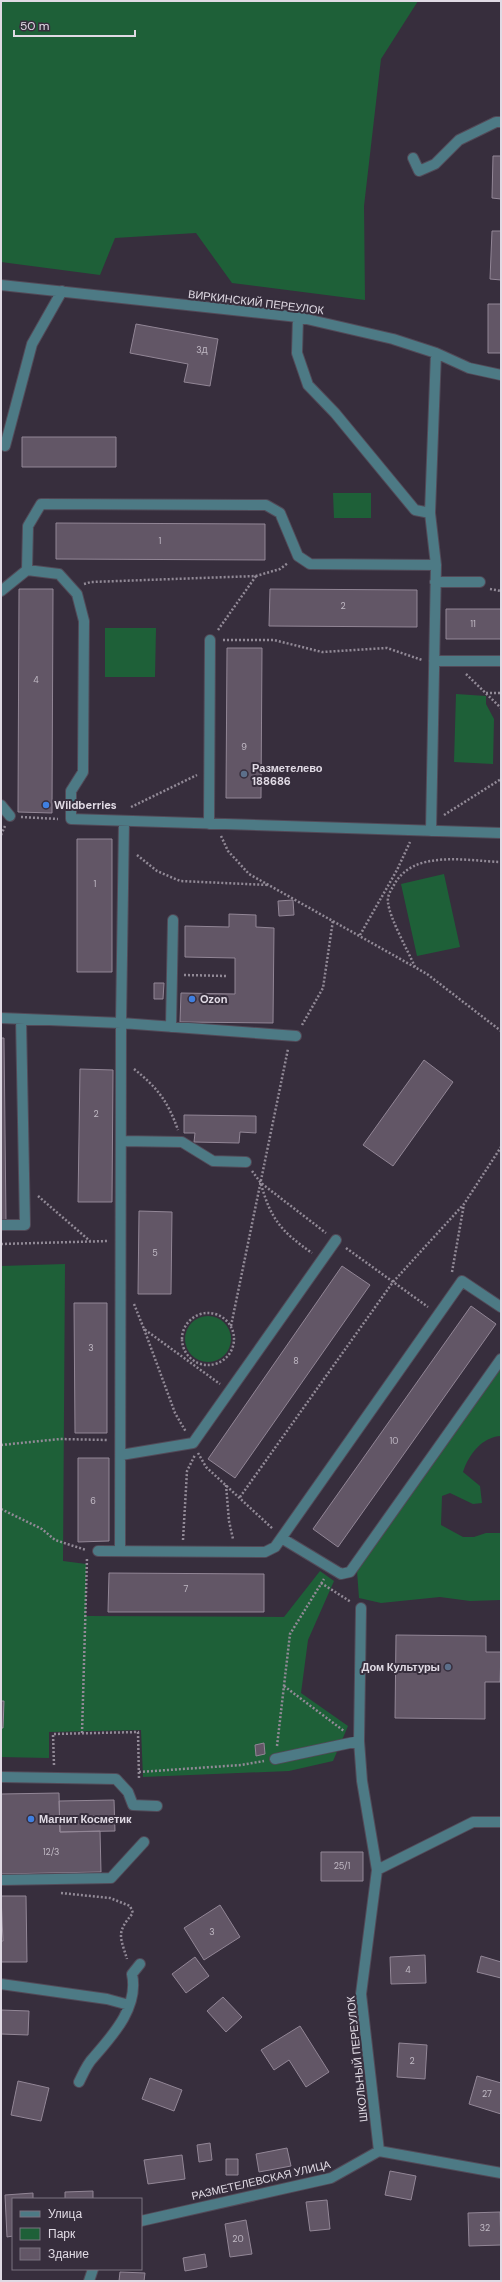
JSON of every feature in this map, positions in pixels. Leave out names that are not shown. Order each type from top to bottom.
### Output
[{"type":"street","points":[[413,158],[419,171],[435,164],[459,140],[496,122],[501,122]]},
{"type":"street","name":"ВИРКИНСКИЙ ПЕРЕУЛОК","points":[[1,285],[298,317],[393,339],[436,353],[469,368],[501,375]]},
{"type":"street","points":[[5,446],[32,344],[62,291]]},
{"type":"street","points":[[298,317],[297,353],[308,385],[336,413],[415,510],[430,513]]},
{"type":"street","points":[[431,831],[436,566],[430,513],[436,353]]},
{"type":"street","points":[[27,570],[28,526],[41,504],[266,505],[280,513],[298,556],[310,564],[436,566]]},
{"type":"street","points":[[1,591],[27,570],[59,574],[77,594],[84,629],[83,772],[71,791],[71,819],[501,833]]},
{"type":"street","points":[[435,582],[480,582]]},
{"type":"street","points":[[210,640],[210,773],[213,824]]},
{"type":"street","points":[[434,661],[501,661]]},
{"type":"street","points":[[1,805],[10,816]]},
{"type":"street","points":[[120,821],[124,844],[121,1023],[122,1141],[120,1551]]},
{"type":"street","points":[[171,1027],[172,920]]},
{"type":"street","points":[[1,1018],[121,1023],[296,1036]]},
{"type":"street","points":[[1,1225],[24,1225],[21,1019]]},
{"type":"street","points":[[122,1141],[182,1142],[214,1161],[246,1162]]},
{"type":"street","points":[[121,1455],[193,1443],[336,1240]]},
{"type":"street","points":[[93,1551],[265,1552],[275,1547],[283,1539],[293,1520],[462,1281],[501,1307]]},
{"type":"street","points":[[283,1539],[341,1574],[350,1572],[501,1359]]},
{"type":"street","name":"ШКОЛЬНЫЙ ПЕРЕУЛОК","points":[[361,1608],[358,1741],[362,1781],[377,1870],[361,1994],[379,2151]]},
{"type":"street","points":[[275,1759],[358,1741]]},
{"type":"street","points":[[1,1777],[116,1778],[128,1792],[133,1805],[157,1806]]},
{"type":"street","points":[[377,1870],[473,1822],[501,1822]]},
{"type":"street","points":[[1,1880],[111,1878],[144,1842]]},
{"type":"street","points":[[79,2082],[92,2058],[104,2047],[117,2029],[129,2005],[133,1988],[132,1974],[140,1964]]},
{"type":"street","points":[[1,1984],[92,1997],[129,2005]]},
{"type":"street","points":[[379,2151],[501,2173]]},
{"type":"street","name":"РАЗМЕТЕЛЕВСКАЯ УЛИЦА","points":[[142,2221],[331,2178],[379,2151]]},
{"type":"street","points":[[89,2281],[93,2270]]},
{"type":"path","points":[[71,587],[91,582],[256,576],[280,569],[298,556]]},
{"type":"path","points":[[210,640],[256,576]]},
{"type":"path","points":[[210,640],[274,640],[322,652],[387,648],[426,661],[434,661]]},
{"type":"path","points":[[452,661],[501,708]]},
{"type":"path","points":[[486,693],[501,693]]},
{"type":"path","points":[[120,821],[118,813],[196,775],[210,773]]},
{"type":"path","points":[[431,831],[444,815],[501,779]]},
{"type":"path","points":[[10,816],[71,819]]},
{"type":"path","points":[[213,824],[228,851],[249,874],[416,967],[501,1031]]},
{"type":"path","points":[[360,935],[389,884],[415,831]]},
{"type":"path","points":[[124,844],[157,871],[180,881],[270,885]]},
{"type":"path","points":[[416,967],[387,901],[393,887],[402,873],[425,861],[433,859],[501,862]]},
{"type":"path","points":[[389,884],[393,887]]},
{"type":"path","points":[[231,1326],[216,1314],[198,1314],[190,1319],[184,1326],[182,1340],[185,1353],[190,1361],[208,1366],[225,1359],[231,1352],[234,1343],[231,1326],[287,1051],[323,988],[332,920]]},
{"type":"path","points":[[172,975],[227,976]]},
{"type":"path","points":[[121,1059],[147,1080],[170,1107],[182,1142]]},
{"type":"path","points":[[240,1497],[393,1282],[464,1204],[501,1148]]},
{"type":"path","points":[[24,1184],[90,1241]]},
{"type":"path","points":[[261,1184],[273,1219],[288,1236],[322,1260]]},
{"type":"path","points":[[456,1290],[450,1280],[464,1204]]},
{"type":"path","points":[[1,1244],[121,1241]]},
{"type":"path","points":[[121,1291],[135,1305],[144,1329],[230,1391]]},
{"type":"path","points":[[1,1445],[60,1439],[121,1440]]},
{"type":"path","points":[[183,1551],[187,1471],[197,1451]]},
{"type":"path","points":[[226,1485],[229,1521],[236,1552]]},
{"type":"path","points":[[1,1509],[42,1529],[55,1540],[93,1551],[82,1733]]},
{"type":"path","points":[[139,1772],[241,1765],[275,1759],[290,1634],[330,1568]]},
{"type":"path","points":[[321,1583],[361,1608]]},
{"type":"path","points":[[284,1686],[358,1741]]},
{"type":"path","points":[[54,1778],[53,1734],[138,1732],[139,1779]]},
{"type":"path","points":[[58,1893],[110,1898],[130,1906],[132,1913],[122,1926],[119,1936],[132,1974]]},
{"type":"green space","points":[[1,1],[418,1],[381,59],[364,206],[365,300],[232,283],[196,233],[115,238],[100,275],[1,262]]},
{"type":"green space","points":[[333,493],[371,493],[371,518],[334,518]]},
{"type":"green space","points":[[105,628],[156,628],[155,677],[105,677]]},
{"type":"green space","points":[[456,694],[486,696],[486,704],[494,719],[493,764],[454,762]]},
{"type":"green space","points":[[444,874],[460,947],[417,956],[401,884]]},
{"type":"green space","points":[[65,1264],[63,1561],[86,1564],[86,1616],[284,1617],[320,1571],[334,1581],[308,1640],[301,1693],[348,1726],[333,1761],[289,1771],[143,1777],[141,1730],[49,1732],[49,1758],[1,1757],[1,1266]]},
{"type":"green space","points":[[208,1316],[221,1320],[227,1326],[231,1339],[227,1352],[221,1358],[208,1362],[195,1358],[189,1352],[185,1339],[189,1326],[195,1320]]},
{"type":"green space","points":[[501,1367],[501,1436],[494,1437],[482,1443],[469,1459],[463,1472],[480,1486],[482,1503],[473,1504],[450,1493],[442,1496],[441,1525],[463,1537],[474,1537],[486,1533],[501,1533],[501,1600],[470,1601],[440,1597],[381,1603],[359,1598],[357,1571]]},
{"type":"building","points":[[493,156],[501,156],[501,199],[492,198]]},
{"type":"building","points":[[492,231],[501,231],[501,280],[490,279]]},
{"type":"building","points":[[488,304],[501,304],[501,353],[488,353]]},
{"type":"building","points":[[136,324],[218,339],[210,386],[184,382],[188,364],[130,353]]},
{"type":"building","points":[[22,437],[116,437],[116,467],[22,467]]},
{"type":"building","points":[[56,523],[265,524],[265,560],[56,559]]},
{"type":"building","points":[[19,589],[53,589],[52,813],[18,812]]},
{"type":"building","points":[[270,589],[417,590],[417,627],[269,626]]},
{"type":"building","points":[[446,609],[501,609],[501,639],[446,639]]},
{"type":"building","points":[[227,648],[262,648],[261,798],[226,798]]},
{"type":"building","points":[[77,839],[112,839],[112,972],[77,972]]},
{"type":"building","points":[[293,900],[294,915],[279,916],[278,901]]},
{"type":"building","points":[[229,914],[256,915],[256,927],[274,928],[273,1023],[180,1022],[181,993],[235,994],[235,958],[185,957],[185,926],[229,927]]},
{"type":"building","points":[[154,983],[164,983],[163,999],[154,999]]},
{"type":"building","points":[[1,1038],[4,1038],[6,1222],[1,1222]]},
{"type":"building","points":[[424,1060],[453,1082],[393,1166],[363,1145]]},
{"type":"building","points":[[80,1069],[113,1070],[112,1202],[78,1202]]},
{"type":"building","points":[[184,1115],[256,1116],[256,1133],[240,1132],[239,1143],[194,1142],[195,1133],[184,1133]]},
{"type":"building","points":[[139,1211],[172,1212],[171,1294],[138,1294]]},
{"type":"building","points":[[342,1266],[370,1285],[235,1478],[208,1459]]},
{"type":"building","points":[[74,1303],[107,1303],[107,1433],[75,1433]]},
{"type":"building","points":[[471,1306],[496,1324],[338,1547],[313,1529]]},
{"type":"building","points":[[78,1458],[109,1458],[109,1541],[78,1542]]},
{"type":"building","points":[[109,1573],[264,1574],[264,1612],[108,1612]]},
{"type":"building","name":"Дом Культуры","points":[[396,1635],[486,1636],[486,1652],[501,1652],[500,1682],[485,1682],[485,1719],[395,1718]]},
{"type":"building","points":[[1,1701],[4,1701],[3,1728],[1,1728]]},
{"type":"building","points":[[264,1743],[265,1754],[256,1756],[255,1745]]},
{"type":"building","points":[[59,1793],[60,1832],[100,1831],[101,1872],[1,1874],[1,1794]]},
{"type":"building","points":[[114,1800],[115,1831],[60,1832],[59,1801]]},
{"type":"building","points":[[321,1852],[363,1852],[363,1881],[321,1881]]},
{"type":"building","points":[[1,1896],[26,1896],[27,1962],[1,1962],[1,1941],[3,1941]]},
{"type":"building","points":[[220,1905],[240,1937],[204,1960],[184,1928]]},
{"type":"building","points":[[425,1955],[426,1983],[391,1984],[390,1957]]},
{"type":"building","points":[[481,1956],[501,1962],[501,1978],[477,1972]]},
{"type":"building","points":[[195,1957],[209,1976],[186,1993],[172,1974]]},
{"type":"building","points":[[223,1997],[242,2017],[226,2032],[207,2011]]},
{"type":"building","points":[[1,2010],[29,2011],[28,2035],[1,2034]]},
{"type":"building","points":[[300,2026],[329,2072],[306,2087],[289,2060],[274,2070],[261,2050]]},
{"type":"building","points":[[399,2043],[427,2045],[425,2079],[397,2077]]},
{"type":"building","points":[[477,2076],[501,2083],[501,2114],[469,2104]]},
{"type":"building","points":[[150,2078],[182,2090],[174,2111],[142,2099]]},
{"type":"building","points":[[18,2081],[49,2088],[41,2121],[11,2115]]},
{"type":"building","points":[[210,2143],[212,2160],[199,2162],[197,2145]]},
{"type":"building","points":[[287,2148],[291,2166],[259,2172],[256,2154]]},
{"type":"building","points":[[182,2155],[185,2179],[148,2184],[144,2160]]},
{"type":"building","points":[[226,2159],[238,2159],[238,2175],[226,2175]]},
{"type":"building","points":[[390,2171],[416,2176],[411,2200],[385,2195]]},
{"type":"building","points":[[93,2191],[93,2198],[65,2198],[65,2192]]},
{"type":"building","points":[[33,2193],[33,2198],[12,2198],[12,2236],[7,2237],[5,2195]]},
{"type":"building","points":[[327,2200],[330,2229],[310,2231],[306,2202]]},
{"type":"building","points":[[500,2212],[501,2245],[469,2246],[468,2213]]},
{"type":"building","points":[[246,2220],[252,2254],[230,2257],[225,2224]]},
{"type":"building","points":[[205,2254],[207,2267],[185,2271],[183,2258]]},
{"type":"building","points":[[120,2272],[145,2273],[144,2281],[119,2281]]},
{"type":"place","name":"Разметелево 188686","points":[[244,774]]},
{"type":"place","name":"Wildberries","points":[[46,805]]},
{"type":"place","name":"Ozon","points":[[192,999]]},
{"type":"place","name":"Дом Культуры","points":[[448,1667]]},
{"type":"place","name":"Магнит Косметик","points":[[31,1819]]}]
